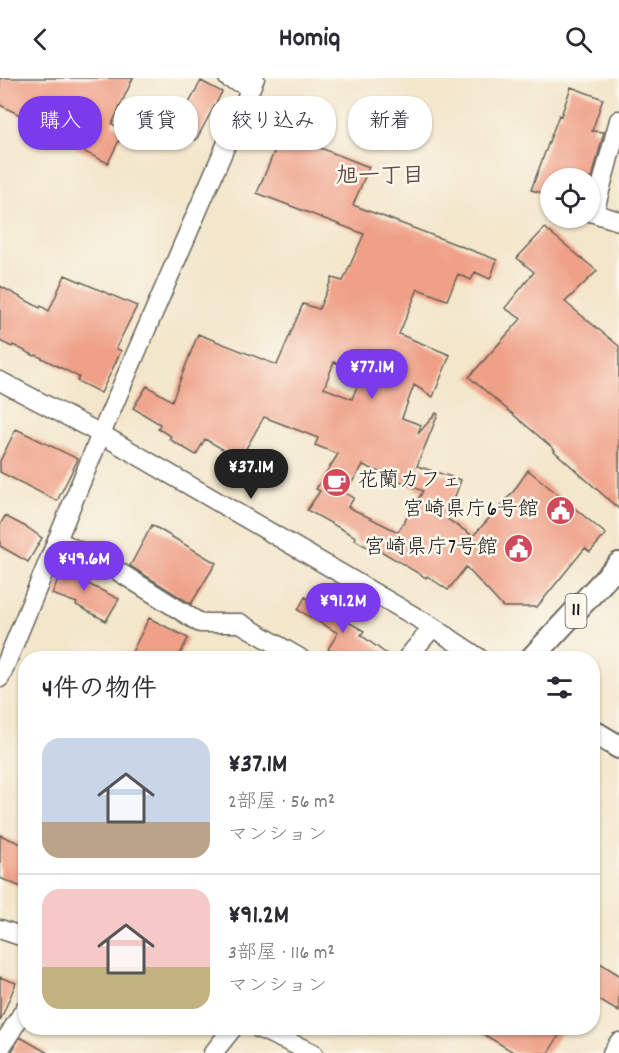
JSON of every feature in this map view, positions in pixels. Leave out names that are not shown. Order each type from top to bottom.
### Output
[{"type":"main road","name":"11","points":[[538,651],[619,564]]},
{"type":"main road","points":[[600,736],[619,747]]},
{"type":"street","points":[[0,678],[5,649],[57,540],[253,82],[228,78]]},
{"type":"street","points":[[600,185],[619,120]]},
{"type":"street","points":[[600,215],[619,221]]},
{"type":"street","points":[[0,381],[101,434],[433,627],[468,651]]},
{"type":"street","points":[[57,540],[116,570],[200,623],[240,623],[288,651]]},
{"type":"street","points":[[413,651],[433,627]]},
{"type":"street","points":[[0,929],[18,935]]},
{"type":"street","points":[[0,1049],[18,1019]]},
{"type":"street","points":[[213,1053],[227,1035]]},
{"type":"street","points":[[273,1035],[312,1053]]},
{"type":"street","points":[[612,1053],[619,1042]]},
{"type":"building","points":[[0,78],[133,78],[125,96],[114,96],[112,124],[114,125],[114,150],[108,163],[80,150],[102,150],[102,96],[18,96],[18,114],[0,105]]},
{"type":"building","points":[[201,81],[222,92],[220,96],[210,96],[210,114],[198,136],[198,96],[193,96]]},
{"type":"building","points":[[571,87],[603,99],[592,131],[604,132],[595,168],[540,168],[540,192],[531,190],[559,115],[561,116]]},
{"type":"building","points":[[275,150],[326,150],[369,167],[353,205],[497,260],[490,279],[475,272],[471,280],[458,274],[447,300],[418,289],[399,334],[450,355],[433,397],[414,385],[402,418],[421,425],[418,434],[436,413],[438,414],[417,466],[461,480],[447,519],[473,536],[513,492],[528,470],[606,534],[590,552],[585,548],[537,607],[503,607],[466,567],[448,590],[376,548],[374,551],[355,540],[356,537],[307,510],[320,491],[316,489],[338,454],[315,445],[318,438],[264,417],[240,459],[205,439],[196,455],[169,439],[171,436],[158,429],[160,424],[133,408],[147,386],[172,401],[198,334],[277,365],[303,304],[319,309],[332,278],[343,281],[364,234],[257,193]],"holes":[[[334,362],[362,373],[352,399],[324,388]],[[363,465],[423,491],[398,532],[348,507],[354,498],[345,493]]]},
{"type":"building","points":[[545,228],[597,271],[565,302],[619,346],[619,509],[555,450],[469,377],[521,319],[505,308],[534,272],[517,258]]},
{"type":"building","points":[[65,275],[137,306],[116,348],[121,351],[101,393],[77,381],[79,377],[36,355],[0,341],[0,286],[49,311]]},
{"type":"building","points":[[16,429],[78,459],[57,501],[0,472],[0,461]]},
{"type":"building","points":[[5,516],[42,538],[28,562],[0,546],[0,525]]},
{"type":"building","points":[[152,525],[216,563],[191,604],[130,566]]},
{"type":"building","points":[[70,562],[85,569],[80,580],[119,599],[106,621],[76,605],[77,603],[52,594],[64,565]]},
{"type":"building","points":[[305,597],[364,631],[361,635],[383,651],[332,651],[328,649],[338,633],[298,610]]},
{"type":"building","points":[[149,618],[188,638],[182,651],[132,651]]},
{"type":"building","points":[[0,835],[18,843],[18,886],[0,878]]},
{"type":"building","points":[[600,963],[619,975],[619,1012],[600,1001]]},
{"type":"building","points":[[0,977],[16,983],[0,1021]]},
{"type":"building","points":[[485,1035],[560,1035],[548,1053],[515,1053]]},
{"type":"building","points":[[20,1037],[48,1053],[11,1053]]},
{"type":"place","name":"花蘭カフェ","points":[[336,482]]},
{"type":"place","name":"宮崎県庁6号館","points":[[560,511]]},
{"type":"place","name":"宮崎県庁7号館","points":[[519,549]]},
{"type":"district","name":"旭一丁目","points":[[380,177]]}]
